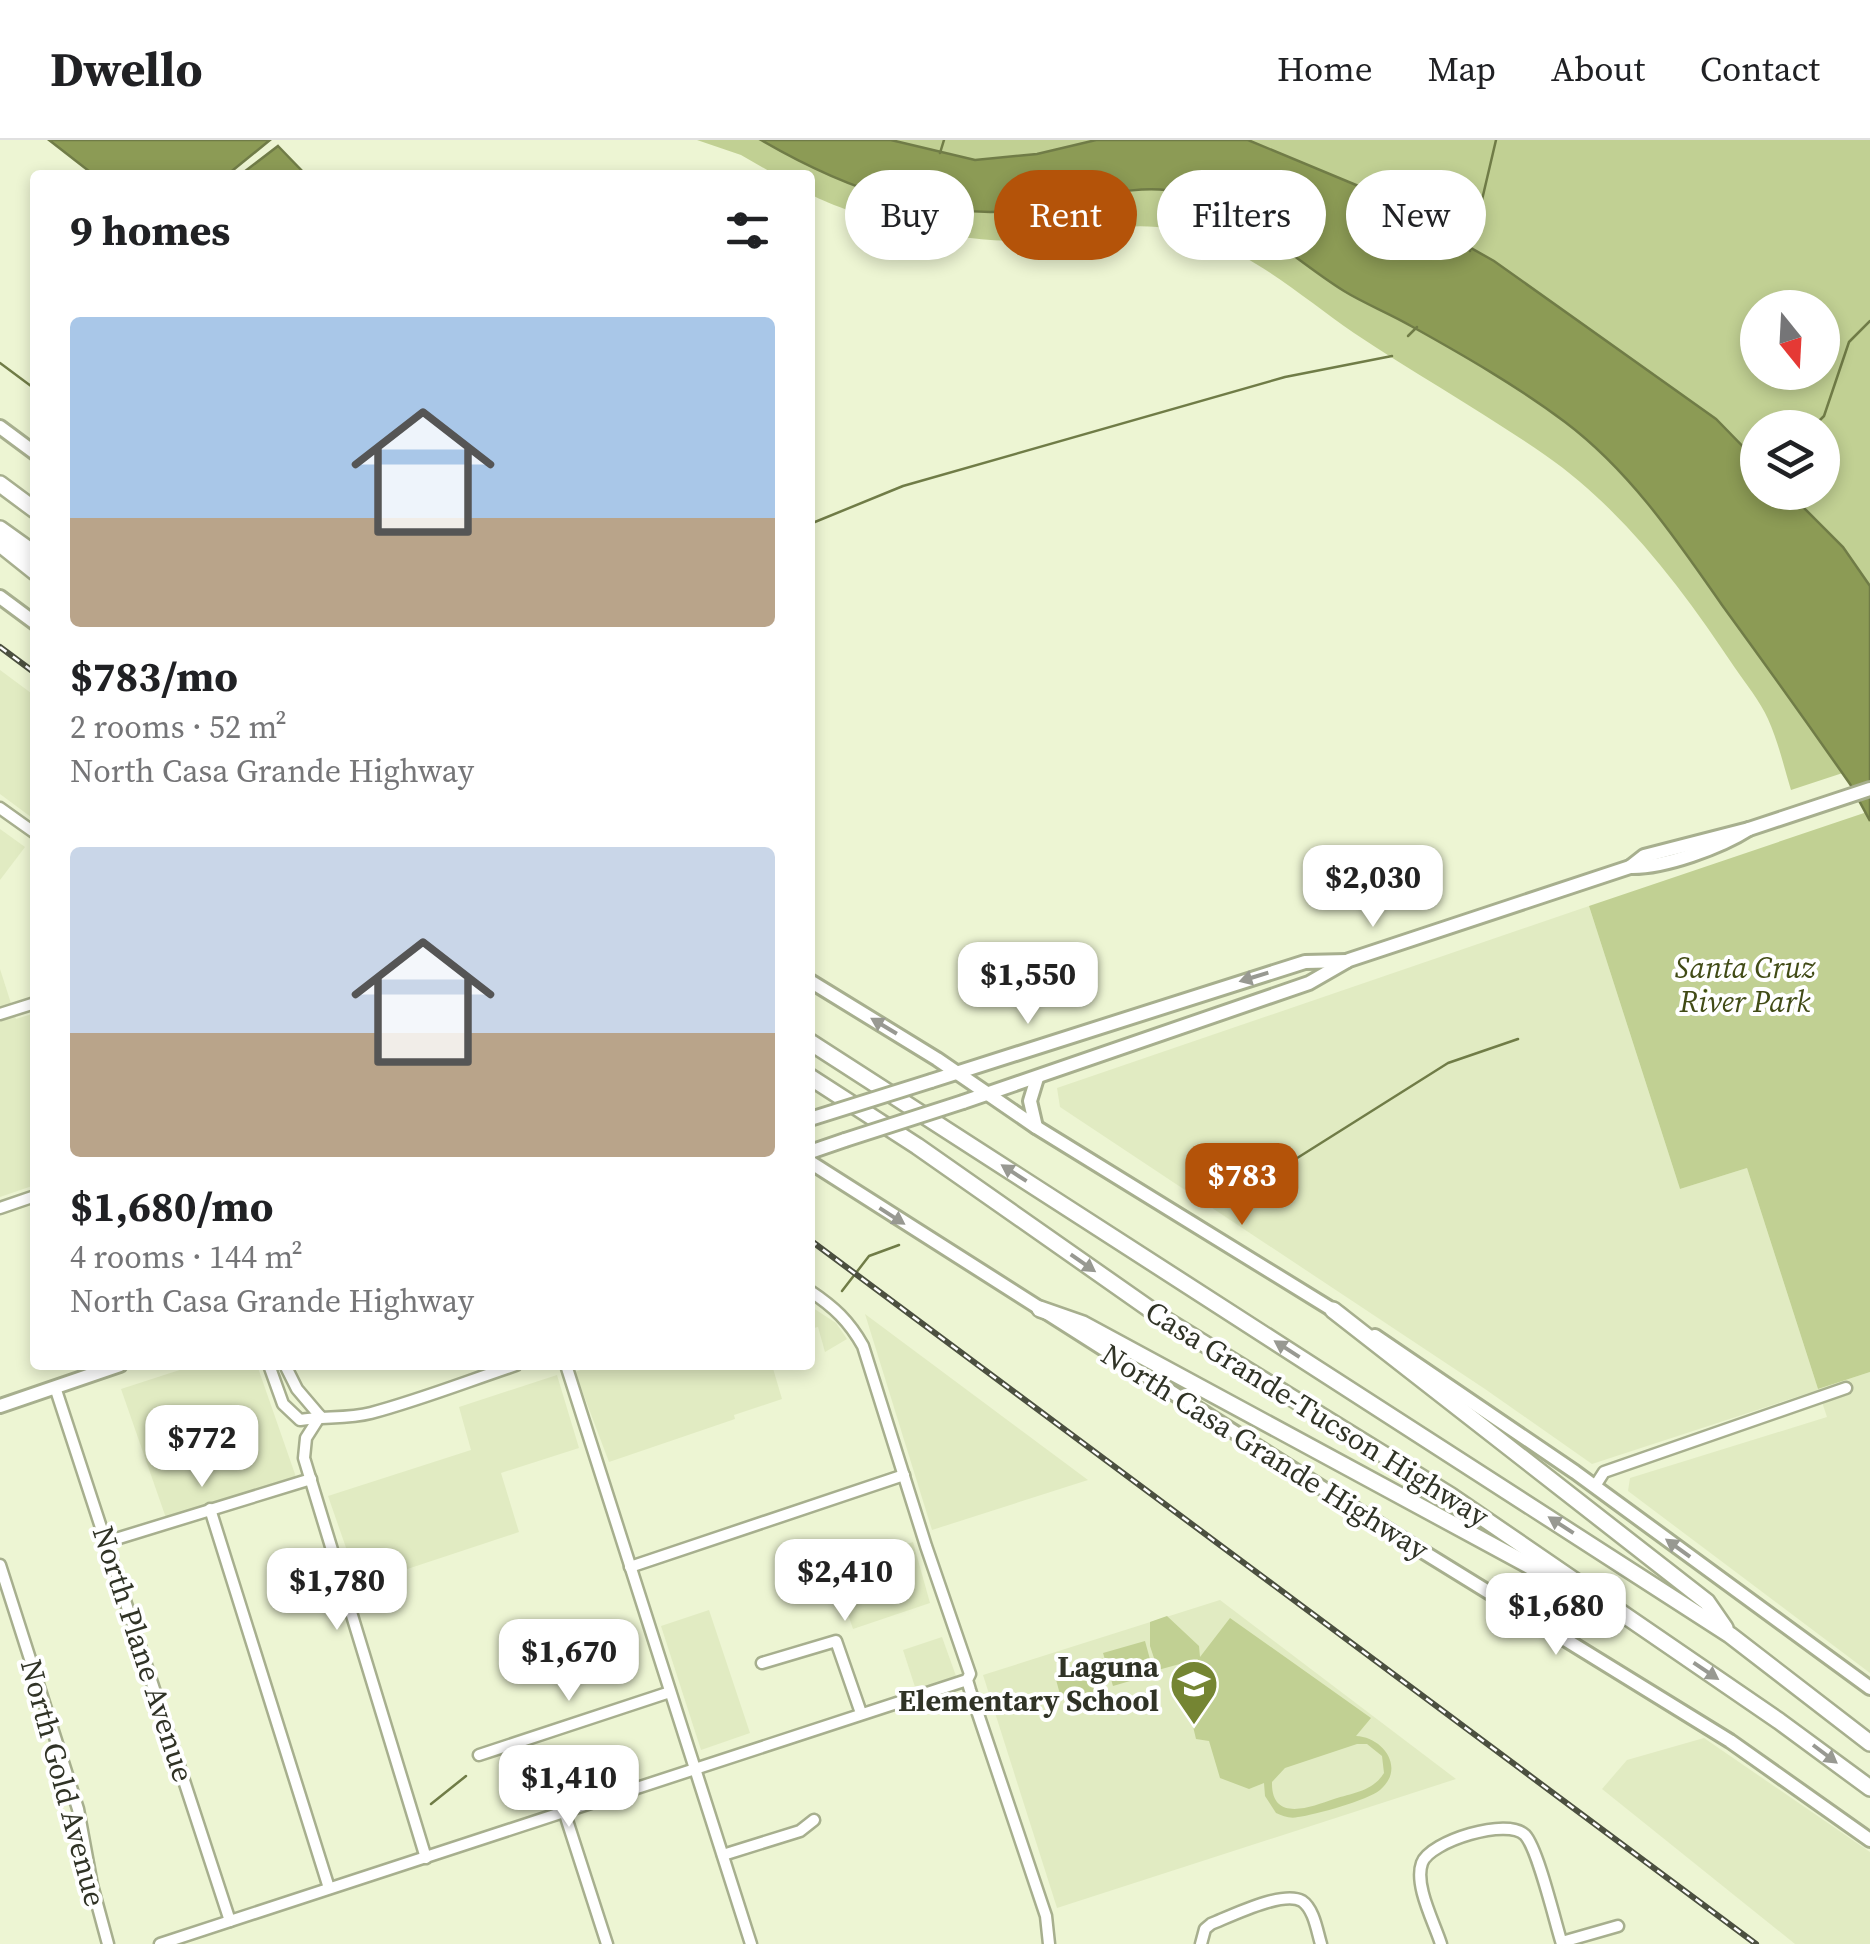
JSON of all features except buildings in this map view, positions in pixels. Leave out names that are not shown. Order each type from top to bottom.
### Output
[{"type":"highway","points":[[0,484],[30,506]]},
{"type":"highway","points":[[0,529],[30,550]]},
{"type":"highway","points":[[0,544],[30,568]]},
{"type":"highway","name":"Casa Grande-Tucson Highway","points":[[815,1045],[1730,1635],[1870,1743]]},
{"type":"highway","name":"Casa Grande-Tucson Highway","points":[[815,1080],[917,1146],[1160,1317],[1451,1496],[1870,1788]]},
{"type":"highway","points":[[1040,1309],[1082,1324],[1620,1612]]},
{"type":"highway","points":[[1333,1310],[1707,1602],[1730,1635]]},
{"type":"main road","points":[[0,427],[30,450]]},
{"type":"main road","points":[[0,597],[30,619]]},
{"type":"main road","points":[[815,1150],[1310,983],[1349,960],[1630,866],[1647,867],[1685,856],[1732,840],[1749,828],[1870,788]]},
{"type":"main road","points":[[815,1117],[1305,962],[1349,960]]},
{"type":"main road","points":[[815,984],[1036,1127],[1412,1358],[1595,1486],[1870,1688]]},
{"type":"main road","points":[[1036,1127],[1030,1101],[1037,1078]]},
{"type":"main road","name":"North Casa Grande Highway","points":[[815,1165],[1404,1540],[1730,1741],[1870,1840]]},
{"type":"main road","points":[[0,1406],[105,1370]]},
{"type":"street","points":[[0,809],[30,830]]},
{"type":"street","points":[[0,1014],[30,1005]]},
{"type":"street","points":[[0,1208],[30,1198]]},
{"type":"street","points":[[815,1294],[838,1310],[864,1346],[970,1674],[967,1680],[1046,1916],[1049,1944]]},
{"type":"street","points":[[270,1370],[283,1404],[300,1420],[320,1416],[341,1419],[371,1413],[501,1370]]},
{"type":"street","points":[[287,1370],[296,1389],[320,1416]]},
{"type":"street","points":[[568,1370],[751,1944]]},
{"type":"street","name":"North Plane Avenue","points":[[55,1387],[230,1921]]},
{"type":"street","points":[[1595,1486],[1604,1472],[1846,1388]]},
{"type":"street","points":[[320,1416],[305,1442],[304,1458],[426,1858]]},
{"type":"street","points":[[630,1566],[904,1476]]},
{"type":"street","points":[[106,1542],[311,1479]]},
{"type":"street","points":[[210,1509],[329,1888]]},
{"type":"street","name":"North Gold Avenue","points":[[0,1565],[78,1810],[108,1944]]},
{"type":"street","points":[[762,1662],[836,1642],[861,1713]]},
{"type":"street","points":[[162,1944],[967,1680]]},
{"type":"street","points":[[479,1755],[670,1692]]},
{"type":"street","points":[[564,1811],[607,1944]]},
{"type":"street","points":[[722,1855],[800,1831],[814,1820]]},
{"type":"street","points":[[1441,1944],[1421,1882],[1425,1857],[1438,1846],[1503,1828],[1520,1832],[1530,1843],[1562,1943],[1618,1926]]},
{"type":"street","points":[[1201,1944],[1211,1924],[1288,1898],[1302,1901],[1310,1911],[1321,1944]]},
{"type":"shaded area","points":[[49,140],[270,140],[233,170],[88,170]]},
{"type":"shaded area","points":[[761,140],[891,140],[975,160],[1037,154],[1096,140],[1248,140],[1320,170],[1157,170],[1157,190],[1137,190],[1137,170],[994,170],[994,212],[974,211],[974,170],[845,170],[845,182]]},
{"type":"shaded area","points":[[278,146],[301,170],[247,170]]},
{"type":"shaded area","points":[[1326,172],[1346,181],[1346,260],[1486,260],[1486,256],[1716,419],[1740,444],[1740,510],[1806,510],[1843,547],[1870,586],[1870,821],[1850,784],[1687,555],[1651,507],[1589,441],[1490,371],[1324,278],[1299,260],[1326,260]]},
{"type":"shaded area","points":[[0,670],[30,692],[30,816],[0,794]]},
{"type":"shaded area","points":[[0,829],[25,847],[0,880]]},
{"type":"shaded area","points":[[1589,906],[1680,1189],[1747,1168],[1818,1389],[1870,1372],[1870,1673],[1628,1491],[1630,1478],[1827,1417],[1818,1390],[1592,1464],[1060,1107],[1057,1088]]},
{"type":"shaded area","points":[[0,969],[16,1019],[30,1015],[30,1187],[0,1197]]},
{"type":"shaded area","points":[[815,1309],[836,1323],[847,1339],[825,1352],[818,1327],[815,1328]]},
{"type":"shaded area","points":[[865,1314],[1088,1480],[932,1530]]},
{"type":"shaded area","points":[[180,1370],[259,1370],[296,1477],[166,1518],[121,1389]]},
{"type":"shaded area","points":[[773,1370],[782,1399],[609,1462],[575,1372]]},
{"type":"shaded area","points":[[557,1375],[579,1448],[501,1473],[519,1532],[359,1585],[328,1496],[471,1450],[459,1407]]},
{"type":"shaded area","points":[[913,1542],[930,1603],[853,1629],[833,1569]]},
{"type":"shaded area","name":"Laguna Elementary School","points":[[1220,1600],[1456,1779],[1057,1908],[983,1675]]},
{"type":"shaded area","points":[[709,1610],[750,1733],[701,1750],[661,1626]]},
{"type":"shaded area","points":[[942,1637],[956,1676],[916,1690],[903,1650]]},
{"type":"shaded area","points":[[1704,1738],[1870,1852],[1870,1944],[1795,1944],[1602,1789],[1627,1760]]},
{"type":"green space","points":[[697,140],[1870,140],[1870,764],[1791,790],[1772,727],[1757,699],[1673,581],[1600,500],[1545,455],[1354,333],[1250,260],[1326,260],[1326,170],[1157,170],[1157,227],[1137,227],[1137,170],[994,170],[994,240],[974,238],[974,170],[845,170],[845,209],[815,196],[815,170],[767,170],[741,155]]},
{"type":"green space","name":"Santa Cruz River Park","points":[[1870,811],[1870,1372],[1818,1389],[1747,1168],[1680,1189],[1589,906]]},
{"type":"green space","points":[[1167,1616],[1199,1646],[1200,1657],[1230,1618],[1371,1718],[1356,1736],[1375,1742],[1388,1755],[1388,1781],[1365,1798],[1292,1818],[1276,1813],[1265,1796],[1264,1783],[1249,1789],[1220,1778],[1209,1741],[1196,1739],[1182,1680],[1198,1659],[1158,1670],[1150,1646],[1150,1622]],"holes":[[[1367,1744],[1382,1756],[1384,1773],[1368,1788],[1294,1809],[1285,1808],[1273,1795],[1272,1782],[1285,1768]]]},
{"type":"green space","points":[[1145,1641],[1154,1674],[1113,1686],[1103,1653]]},
{"type":"green space","points":[[1081,1671],[1102,1680],[1107,1696],[1104,1700],[1078,1704],[1075,1694],[1061,1698],[1055,1676]]},
{"type":"waterway","points":[[940,153],[944,140]]},
{"type":"waterway","points":[[1486,183],[1496,140]]},
{"type":"waterway","points":[[1826,410],[1849,342],[1870,321]]},
{"type":"waterway","points":[[1408,336],[1417,327]]},
{"type":"waterway","points":[[815,522],[903,486],[1285,377],[1392,356]]},
{"type":"waterway","points":[[0,363],[30,385]]},
{"type":"waterway","points":[[1193,1183],[1275,1172],[1448,1063],[1518,1039]]},
{"type":"waterway","points":[[842,1291],[869,1256],[899,1245]]},
{"type":"waterway","points":[[431,1804],[466,1776]]},
{"type":"railway","points":[[0,647],[30,669]]},
{"type":"railway","points":[[815,1244],[1756,1944]]},
{"type":"place","name":"Laguna Elementary School","points":[[1194,1726]]}]
